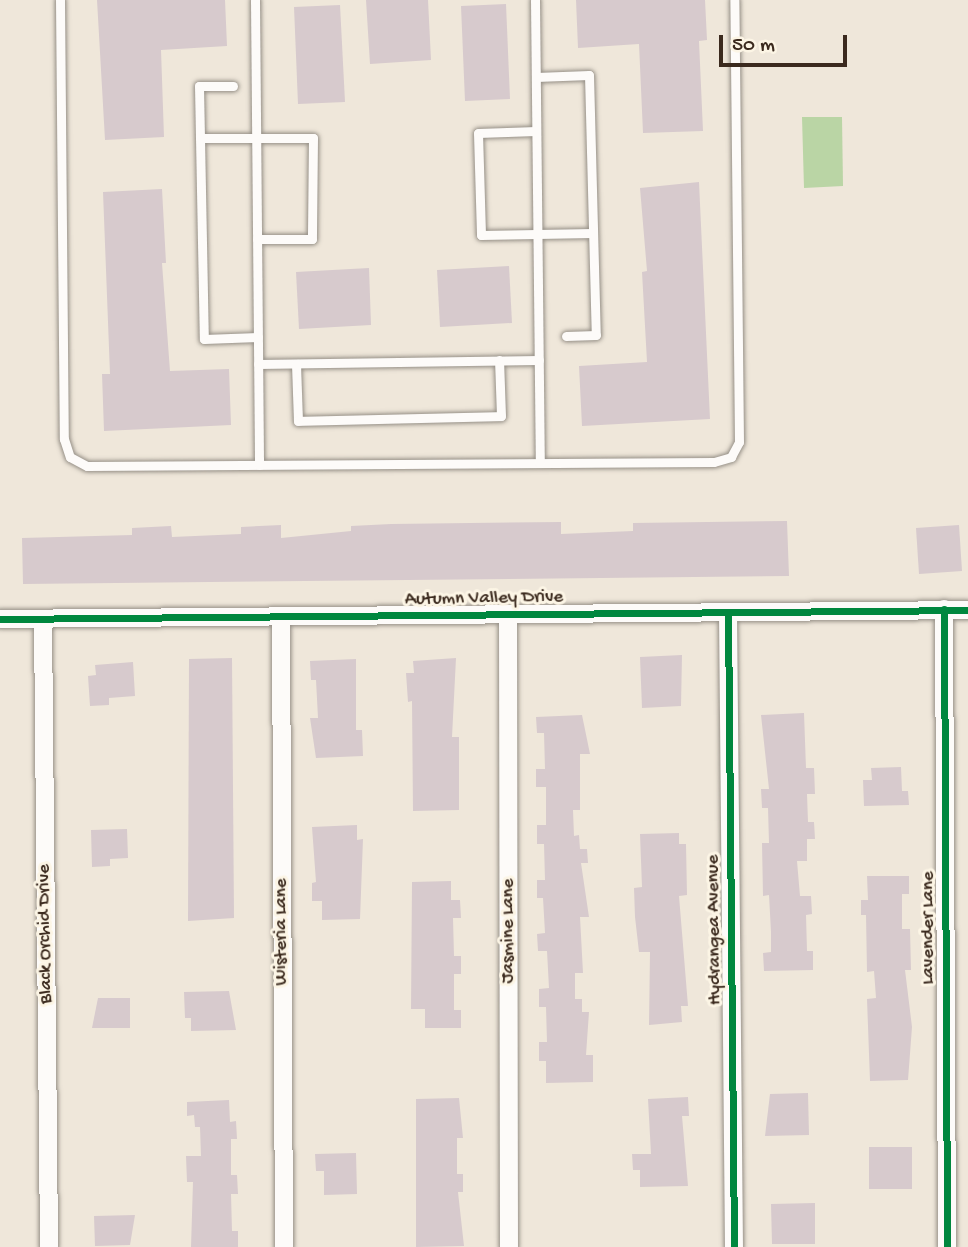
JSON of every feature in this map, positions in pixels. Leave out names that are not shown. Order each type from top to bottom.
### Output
[{"type":"street","name":"Lavender Lane","points":[[944,609],[947,1247]]},
{"type":"street","name":"Autumn Valley Drive","points":[[0,619],[968,610]]},
{"type":"street","name":"Hydrangea Avenue","points":[[728,612],[734,1247]]},
{"type":"street","name":"Jasmine Lane","points":[[508,615],[509,1247]]},
{"type":"street","name":"Wisteria Lane","points":[[281,617],[284,1247]]},
{"type":"street","name":"Black Orchid Drive","points":[[43,620],[50,1247]]},
{"type":"lane","points":[[60,0],[66,452],[88,466],[713,462],[737,450],[734,0]]},
{"type":"lane","points":[[254,0],[259,465]]},
{"type":"lane","points":[[535,0],[540,463]]},
{"type":"lane","points":[[536,77],[589,75],[596,335],[566,336]]},
{"type":"lane","points":[[233,86],[200,86],[204,339],[258,337]]},
{"type":"lane","points":[[536,131],[478,133],[481,235],[593,233]]},
{"type":"lane","points":[[200,138],[313,138],[312,239],[257,239]]},
{"type":"lane","points":[[296,364],[298,421],[501,416],[499,360]]},
{"type":"lane","points":[[258,364],[538,360]]},
{"type":"green space","points":[[802,117],[842,117],[843,186],[804,188]]},
{"type":"building","points":[[97,0],[225,0],[227,46],[161,50],[164,137],[105,140]]},
{"type":"building","points":[[366,0],[428,0],[431,60],[370,64]]},
{"type":"building","points":[[576,0],[705,0],[707,40],[699,41],[703,131],[643,133],[639,44],[578,48]]},
{"type":"building","points":[[506,4],[510,99],[465,101],[461,6]]},
{"type":"building","points":[[340,5],[345,102],[298,104],[294,7]]},
{"type":"building","points":[[699,182],[710,419],[582,426],[579,366],[647,362],[642,272],[647,271],[640,188]]},
{"type":"building","points":[[162,189],[166,263],[162,263],[170,371],[229,369],[231,425],[104,431],[102,374],[110,374],[103,192]]},
{"type":"building","points":[[509,266],[512,323],[440,327],[437,270]]},
{"type":"building","points":[[369,268],[371,325],[299,329],[296,272]]},
{"type":"building","points":[[787,521],[789,576],[23,584],[22,538],[132,535],[132,528],[171,526],[172,537],[241,534],[241,527],[281,525],[281,538],[351,531],[351,526],[391,524],[561,522],[561,534],[633,531],[633,523]]},
{"type":"building","points":[[959,525],[962,571],[919,574],[916,528]]},
{"type":"building","points":[[682,655],[681,706],[642,708],[640,657]]},
{"type":"building","points":[[232,658],[234,918],[188,921],[189,659]]},
{"type":"building","points":[[456,658],[452,737],[459,737],[459,810],[413,811],[412,701],[408,702],[406,673],[414,673],[413,661]]},
{"type":"building","points":[[356,659],[356,730],[362,730],[363,756],[316,758],[310,718],[318,718],[316,680],[311,680],[310,661]]},
{"type":"building","points":[[133,662],[135,696],[109,698],[109,705],[90,706],[88,676],[96,675],[95,665]]},
{"type":"building","points":[[804,713],[806,768],[814,768],[815,794],[807,794],[808,822],[814,822],[815,839],[807,839],[807,861],[797,861],[800,896],[811,896],[812,914],[806,915],[807,951],[813,951],[813,970],[764,971],[763,953],[771,952],[771,932],[769,895],[763,896],[762,843],[769,843],[768,808],[762,808],[761,789],[769,789],[761,715]]},
{"type":"building","points":[[582,715],[590,754],[580,754],[580,810],[573,810],[574,836],[579,835],[580,849],[587,849],[588,863],[581,863],[589,917],[580,917],[583,973],[575,973],[575,999],[582,999],[582,1012],[589,1012],[586,1055],[593,1055],[593,1082],[546,1083],[546,1061],[539,1061],[539,1042],[547,1042],[546,1007],[539,1007],[539,989],[549,988],[547,951],[538,951],[537,934],[545,933],[543,898],[537,898],[537,880],[545,880],[544,844],[537,844],[537,825],[546,825],[546,787],[536,787],[536,769],[545,769],[544,733],[537,733],[536,717]]},
{"type":"building","points":[[901,767],[902,791],[908,791],[909,805],[864,806],[863,780],[872,780],[871,768]]},
{"type":"building","points":[[357,825],[357,840],[363,839],[360,919],[322,920],[322,901],[312,901],[312,883],[316,882],[312,827]]},
{"type":"building","points":[[127,829],[128,858],[110,859],[110,866],[92,867],[91,830]]},
{"type":"building","points":[[679,833],[679,844],[686,844],[687,895],[679,896],[688,1006],[681,1006],[682,1022],[649,1025],[650,952],[639,952],[635,917],[634,888],[642,887],[640,834]]},
{"type":"building","points":[[867,876],[909,876],[909,894],[902,894],[902,929],[910,929],[911,970],[905,970],[912,1027],[908,1080],[870,1081],[867,999],[876,998],[874,971],[867,972],[866,915],[861,915],[861,900],[868,900]]},
{"type":"building","points":[[451,881],[451,900],[460,900],[461,918],[453,918],[454,956],[461,956],[461,974],[454,974],[454,1010],[461,1010],[461,1028],[425,1028],[425,1009],[411,1009],[412,882]]},
{"type":"building","points":[[229,991],[236,1030],[191,1031],[191,1018],[185,1018],[184,992]]},
{"type":"building","points":[[98,998],[130,998],[130,1028],[92,1028]]},
{"type":"building","points":[[808,1093],[809,1135],[765,1136],[770,1094]]},
{"type":"building","points":[[688,1097],[689,1116],[682,1116],[688,1186],[640,1187],[640,1170],[633,1170],[632,1154],[651,1154],[648,1099]]},
{"type":"building","points":[[459,1098],[463,1138],[457,1138],[457,1174],[463,1174],[463,1192],[458,1192],[464,1246],[416,1247],[416,1099]]},
{"type":"building","points":[[229,1100],[230,1122],[236,1121],[237,1139],[231,1139],[231,1175],[237,1175],[238,1194],[231,1194],[232,1231],[238,1231],[238,1247],[191,1247],[193,1182],[187,1182],[186,1156],[201,1156],[200,1127],[195,1127],[194,1115],[187,1116],[187,1102]]},
{"type":"building","points":[[869,1147],[912,1147],[912,1189],[869,1189]]},
{"type":"building","points":[[356,1153],[357,1194],[324,1195],[324,1171],[316,1171],[315,1154]]},
{"type":"building","points":[[815,1203],[815,1244],[772,1244],[771,1204]]},
{"type":"building","points":[[135,1215],[130,1245],[95,1246],[94,1216]]},
{"type":"cycle path","points":[[944,609],[947,1247]]},
{"type":"cycle path","points":[[0,619],[968,610]]},
{"type":"cycle path","points":[[728,612],[734,1247]]}]
